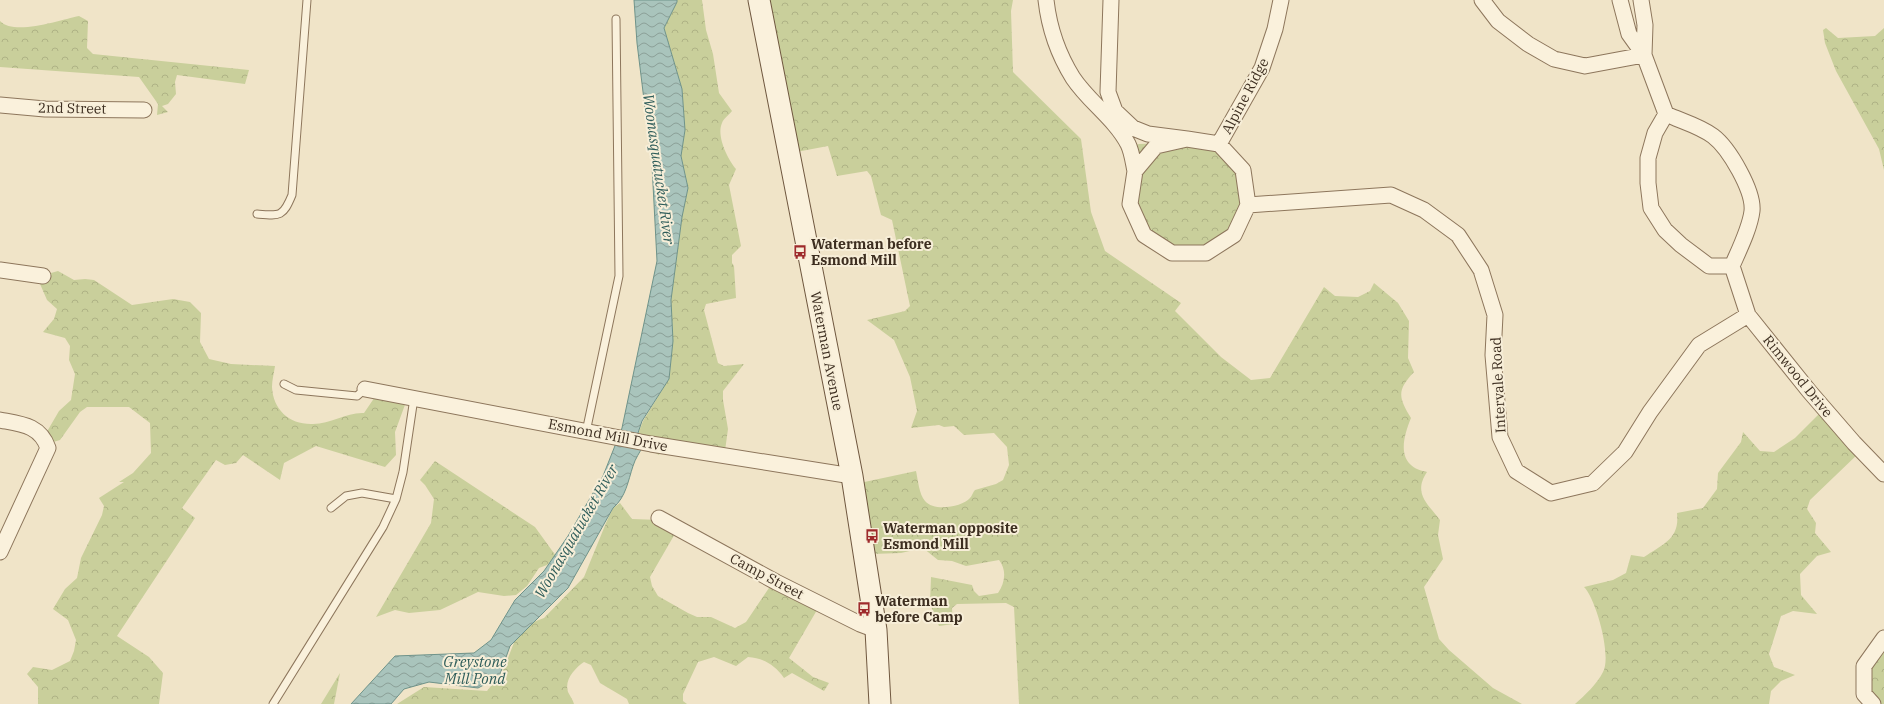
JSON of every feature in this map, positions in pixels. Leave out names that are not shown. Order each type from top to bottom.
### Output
[{"type":"main road","name":"Waterman Avenue","points":[[759,0],[852,476],[876,630],[880,704]]},
{"type":"street","points":[[1046,0],[1047,16],[1056,45],[1070,72],[1120,132],[1129,146],[1135,171],[1130,204],[1144,234],[1172,253],[1206,253],[1234,235],[1248,205],[1243,170],[1219,144],[1148,134],[1133,128],[1115,111],[1108,92],[1112,0]]},
{"type":"street","name":"Alpine Ridge","points":[[1219,144],[1262,68],[1275,29],[1281,0]]},
{"type":"street","points":[[1482,0],[1498,21],[1528,44],[1554,59],[1585,66],[1644,56]]},
{"type":"street","points":[[1620,0],[1629,34],[1644,56],[1666,114],[1714,136],[1733,158],[1745,182],[1752,211],[1743,241],[1732,266],[1709,266],[1681,245],[1665,230],[1651,208],[1648,183],[1648,158],[1655,133],[1666,114]]},
{"type":"street","points":[[1641,0],[1645,25],[1644,56]]},
{"type":"street","name":"2nd Street","points":[[0,105],[45,109],[144,110]]},
{"type":"street","points":[[1135,171],[1156,146],[1187,139]]},
{"type":"street","name":"Intervale Road","points":[[1248,205],[1391,195],[1424,210],[1458,235],[1481,270],[1495,315],[1493,355],[1500,437],[1516,471],[1551,493],[1592,483],[1625,452],[1650,412],[1699,345],[1748,315]]},
{"type":"street","name":"Rimwood Drive","points":[[1732,266],[1748,315],[1819,403],[1884,474]]},
{"type":"street","points":[[0,270],[43,276]]},
{"type":"street","name":"Esmond Mill Drive","points":[[365,389],[586,432],[852,476]]},
{"type":"street","points":[[0,420],[33,428],[42,434],[48,448],[0,552]]},
{"type":"street","name":"Camp Street","points":[[659,518],[776,582],[860,624],[876,630]]},
{"type":"street","points":[[1873,704],[1864,694],[1864,666],[1884,638]]},
{"type":"lane","points":[[257,214],[277,216],[287,209],[292,195],[307,0]]},
{"type":"lane","points":[[586,432],[619,276],[616,19]]},
{"type":"lane","points":[[284,384],[296,390],[357,396],[365,389]]},
{"type":"lane","points":[[273,704],[383,527],[396,499],[403,472],[414,398]]},
{"type":"lane","points":[[331,508],[346,496],[362,493],[396,499]]},
{"type":"green space","points":[[677,0],[702,0],[706,30],[713,54],[719,93],[732,111],[723,122],[721,134],[726,154],[736,169],[729,185],[741,246],[732,255],[736,298],[706,304],[704,310],[718,363],[724,366],[744,364],[723,391],[728,429],[724,458],[661,450],[659,455],[635,442],[643,421],[669,379],[673,341],[671,300],[682,216],[688,188],[681,156],[685,130],[682,89],[664,28]]},
{"type":"green space","points":[[760,0],[1013,0],[1011,11],[1013,72],[1081,139],[1091,212],[1105,251],[1181,303],[1175,311],[1221,357],[1251,380],[1270,378],[1324,287],[1335,296],[1358,297],[1370,291],[1374,283],[1398,303],[1409,321],[1408,358],[1414,372],[1408,378],[1401,394],[1411,418],[1405,435],[1404,451],[1410,464],[1417,469],[1427,472],[1421,486],[1423,498],[1440,520],[1438,535],[1443,559],[1424,587],[1439,639],[1449,650],[1493,688],[1522,704],[1019,704],[1014,607],[1006,603],[957,604],[952,608],[953,624],[939,626],[930,604],[931,577],[972,585],[974,591],[979,596],[998,593],[1004,581],[1004,572],[1002,564],[999,560],[966,566],[952,561],[938,560],[923,548],[901,553],[872,554],[855,484],[916,471],[920,491],[925,501],[929,504],[941,507],[955,506],[971,497],[975,490],[996,484],[1003,480],[1009,465],[1007,447],[994,433],[964,435],[954,426],[944,427],[939,425],[911,428],[917,411],[910,377],[894,340],[867,320],[905,311],[910,306],[892,220],[881,215],[871,176],[867,171],[837,176],[828,146],[791,153]]},
{"type":"green space","points":[[79,16],[88,21],[87,48],[93,54],[249,70],[245,84],[177,75],[175,82],[176,94],[168,104],[162,106],[168,112],[157,115],[158,104],[139,77],[0,67],[0,21],[7,25],[26,27],[38,26]]},
{"type":"green space","points":[[1826,28],[1838,38],[1875,36],[1884,28],[1884,170],[1879,149],[1836,71],[1825,43],[1823,30]]},
{"type":"green space","points":[[1223,142],[1252,191],[1217,250],[1156,246],[1126,202],[1130,147],[1139,144]]},
{"type":"green space","points":[[58,271],[74,280],[94,280],[132,305],[173,299],[190,302],[201,313],[200,342],[209,359],[231,364],[275,366],[272,387],[276,403],[284,414],[297,422],[313,424],[326,422],[351,414],[364,413],[381,388],[406,402],[395,432],[396,455],[385,467],[316,446],[284,463],[280,480],[243,455],[236,463],[225,465],[216,460],[182,508],[195,518],[117,636],[149,657],[163,673],[159,704],[38,704],[38,687],[27,674],[33,667],[52,670],[70,661],[76,640],[68,620],[53,609],[65,589],[77,578],[81,558],[102,515],[104,506],[99,498],[124,482],[119,482],[133,473],[151,453],[150,423],[129,407],[87,407],[80,412],[60,440],[50,443],[45,435],[59,411],[71,400],[75,374],[69,360],[70,346],[65,338],[43,332],[54,319],[57,309],[47,300],[37,277]]},
{"type":"green space","points":[[1822,411],[1860,452],[1810,500],[1807,509],[1816,523],[1815,533],[1831,552],[1817,556],[1800,574],[1801,595],[1817,614],[1793,611],[1781,616],[1769,654],[1774,667],[1795,675],[1781,681],[1771,691],[1769,704],[1575,704],[1598,681],[1603,672],[1606,654],[1598,615],[1589,593],[1584,587],[1613,580],[1626,573],[1631,555],[1644,557],[1669,540],[1676,529],[1677,513],[1703,508],[1717,489],[1718,473],[1741,442],[1743,432],[1760,451],[1774,452],[1795,438]]},
{"type":"green space","points":[[435,461],[535,527],[556,556],[547,565],[539,568],[527,586],[516,595],[504,596],[478,592],[440,610],[409,613],[395,610],[376,617],[431,523],[434,499],[420,480]]},
{"type":"green space","points":[[620,503],[632,519],[660,520],[676,532],[650,577],[652,586],[658,596],[688,613],[697,617],[711,617],[735,628],[746,622],[771,585],[817,610],[789,658],[813,677],[829,683],[824,691],[792,673],[784,678],[777,669],[759,659],[748,657],[736,666],[714,657],[698,662],[683,694],[683,701],[687,704],[629,704],[627,699],[600,683],[591,665],[584,662],[574,671],[568,683],[568,692],[574,704],[397,704],[424,687],[487,691],[503,671],[520,627],[544,618],[584,577],[613,508]]},
{"type":"green space","points":[[1884,630],[1884,704],[1875,704],[1867,691],[1869,649]]},
{"type":"green space","points":[[340,673],[334,704],[321,704]]},
{"type":"water","points":[[634,0],[677,0],[664,28],[682,89],[685,130],[681,156],[688,188],[682,217],[671,300],[673,341],[669,379],[642,421],[635,442],[643,446],[636,458],[621,499],[613,508],[568,588],[510,646],[499,677],[478,688],[429,682],[404,689],[391,704],[351,704],[395,656],[474,653],[491,640],[515,600],[544,571],[568,536],[603,476],[622,428],[657,261],[652,165],[637,43]]},
{"type":"place","name":"Waterman before Esmond Mill","points":[[800,252]]},
{"type":"place","name":"Waterman opposite Esmond Mill","points":[[872,536]]},
{"type":"place","name":"Waterman before Camp","points":[[864,609]]},
{"type":"water label","name":"Woonasquatucket River","points":[[659,169]]},
{"type":"water label","name":"Woonasquatucket River","points":[[576,531]]},
{"type":"water label","name":"Greystone Mill Pond","points":[[475,670]]}]
